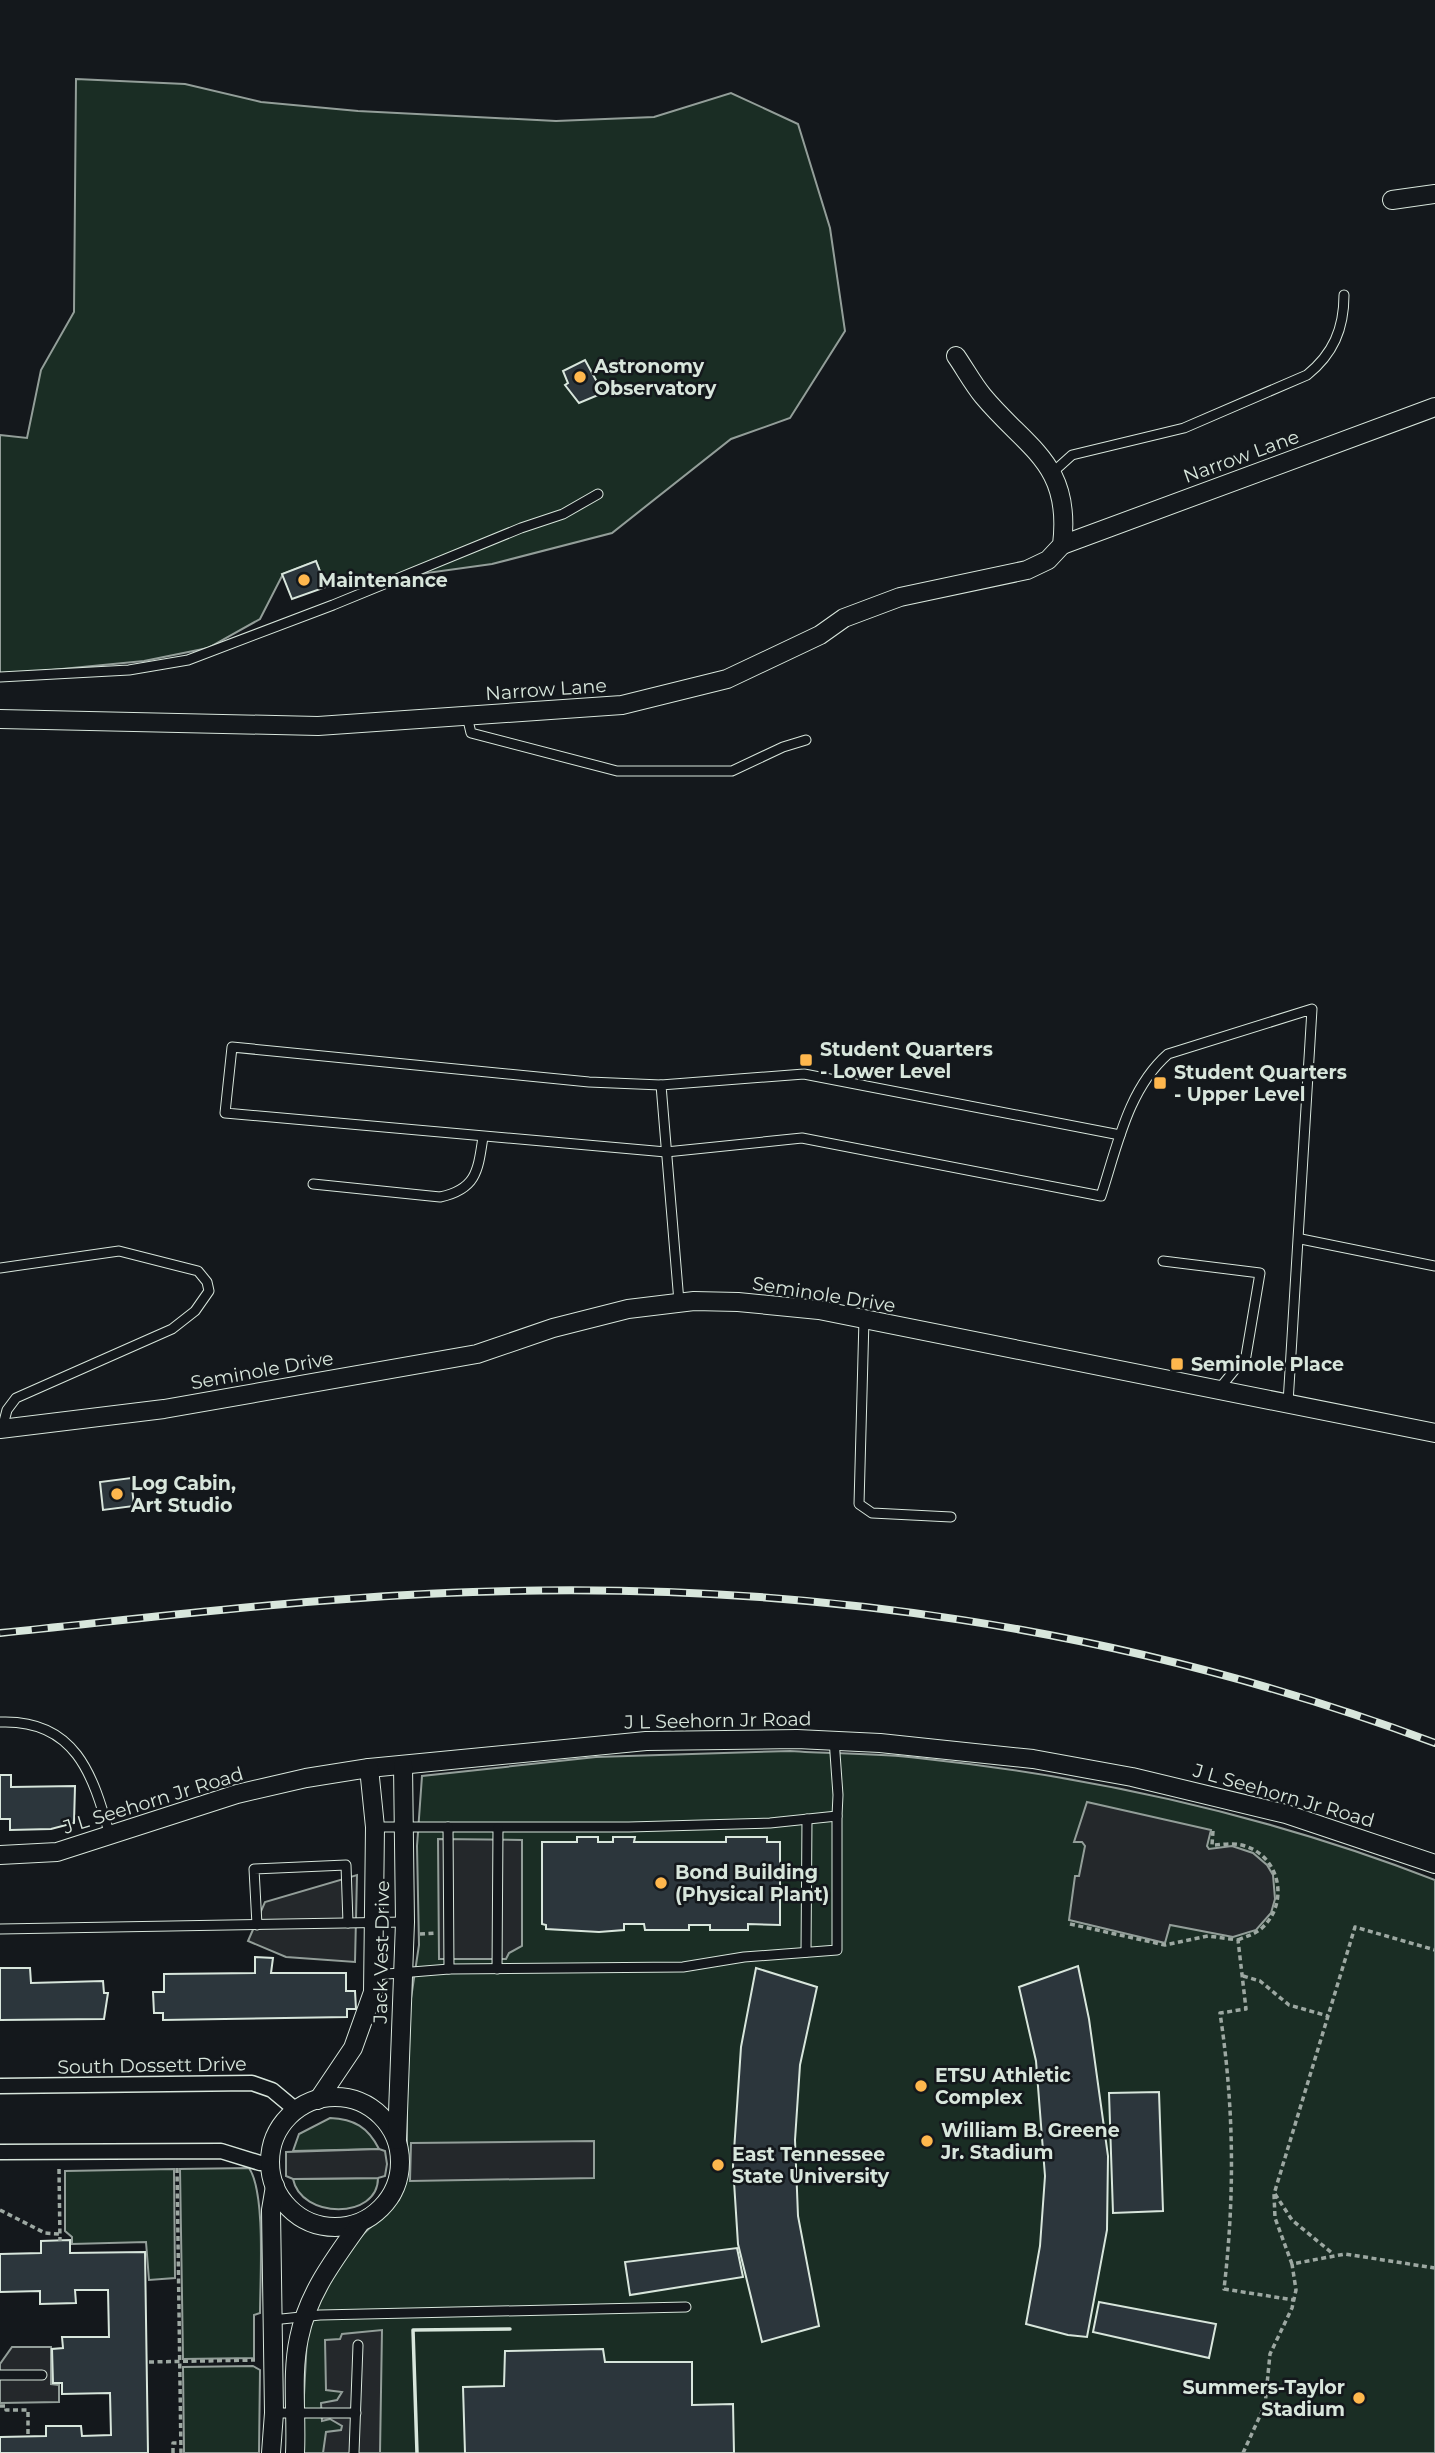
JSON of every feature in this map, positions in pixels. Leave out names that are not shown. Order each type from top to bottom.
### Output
[{"type":"street","points":[[1392,200],[1435,194]]},
{"type":"street","points":[[956,356],[983,396],[1036,448],[1052,473],[1062,501],[1062,545]]},
{"type":"street","name":"Narrow Lane","points":[[0,719],[318,726],[622,705],[727,679],[820,635],[844,618],[900,597],[1027,570],[1048,560],[1062,545],[1435,407]]},
{"type":"street","name":"Seminole Drive","points":[[1,1429],[164,1409],[477,1354],[598,1316],[678,1302],[777,1305],[864,1320],[1435,1433]]},
{"type":"street","name":"J L Seehorn Jr Road","points":[[0,1855],[57,1852],[237,1794],[306,1778],[369,1769],[646,1741],[834,1739],[1033,1759],[1132,1777],[1286,1814],[1435,1864]]},
{"type":"street","name":"Jack Vest Drive","points":[[397,2140],[403,1974],[412,1928],[403,1826],[403,1765]]},
{"type":"street","name":"Jack Vest Drive","points":[[318,2100],[353,2048],[369,2007],[375,1975],[375,1827],[369,1769]]},
{"type":"street","name":"South Dossett Drive","points":[[0,2086],[252,2082],[272,2090],[296,2110]]},
{"type":"street","points":[[350,2099],[365,2104],[390,2125],[397,2140],[398,2182],[389,2201],[374,2216],[360,2224],[335,2228],[316,2225],[299,2216],[284,2203],[275,2186],[271,2163],[274,2140],[283,2124],[296,2110],[318,2100],[350,2099]]},
{"type":"street","points":[[0,2152],[221,2151],[260,2163]]},
{"type":"street","points":[[271,2453],[274,2413],[271,2210],[275,2186]]},
{"type":"street","points":[[295,2453],[296,2362],[304,2319],[323,2275],[360,2224]]},
{"type":"lane","points":[[1052,473],[1072,455],[1184,428],[1307,375],[1321,364],[1335,344],[1344,321],[1344,295]]},
{"type":"lane","points":[[0,677],[129,670],[188,660],[333,605],[521,528],[563,514],[598,494]]},
{"type":"lane","points":[[467,716],[471,733],[617,771],[732,771],[783,747],[806,740]]},
{"type":"lane","points":[[1121,1135],[804,1073],[661,1085],[589,1082],[232,1047],[225,1114],[666,1152],[802,1138],[1101,1196],[1121,1135],[1150,1069],[1168,1054],[1312,1009],[1301,1239],[1288,1403]]},
{"type":"lane","points":[[661,1085],[678,1302]]},
{"type":"lane","points":[[313,1184],[440,1197],[457,1194],[472,1180],[478,1169],[483,1137]]},
{"type":"lane","points":[[1301,1239],[1435,1266]]},
{"type":"lane","points":[[0,1268],[119,1251],[198,1271],[207,1282],[209,1291],[195,1311],[172,1329],[16,1398],[7,1410],[1,1429]]},
{"type":"lane","points":[[1163,1261],[1260,1273],[1246,1356],[1219,1389]]},
{"type":"lane","points":[[864,1320],[859,1504],[872,1513],[951,1517]]},
{"type":"lane","points":[[0,1722],[26,1721],[41,1727],[71,1748],[91,1774],[110,1836]]},
{"type":"lane","points":[[375,1975],[449,1969],[683,1967],[744,1957],[836,1950],[838,1796],[834,1739]]},
{"type":"lane","points":[[375,1827],[498,1828],[770,1823],[837,1816]]},
{"type":"lane","points":[[806,1952],[807,1819]]},
{"type":"lane","points":[[448,1827],[449,1969]]},
{"type":"lane","points":[[497,1969],[498,1828]]},
{"type":"lane","points":[[257,1925],[254,1869],[346,1865],[348,1923]]},
{"type":"lane","points":[[0,1929],[348,1923],[376,1923],[412,1928]]},
{"type":"lane","points":[[272,2320],[304,2319],[320,2315],[686,2308]]},
{"type":"lane","points":[[354,2453],[358,2345]]},
{"type":"lane","points":[[0,2375],[42,2375]]},
{"type":"lane","points":[[274,2413],[356,2413]]},
{"type":"path","points":[[1070,1924],[1165,1945],[1208,1936],[1238,1940],[1258,1931],[1273,1915],[1278,1900],[1278,1882],[1270,1864],[1254,1850],[1233,1843],[1212,1845],[1213,1831]]},
{"type":"path","points":[[1243,2453],[1260,2421],[1265,2405],[1270,2354],[1294,2300],[1292,2264],[1275,2218],[1274,2194],[1355,1927],[1435,1950]]},
{"type":"path","points":[[412,1928],[440,1933]]},
{"type":"path","points":[[1238,1940],[1247,2009],[1220,2013],[1231,2095],[1233,2167],[1231,2232],[1224,2289],[1294,2300]]},
{"type":"path","points":[[1243,1976],[1259,1981],[1289,2005],[1328,2016]]},
{"type":"path","points":[[181,2453],[177,2166],[189,2166]]},
{"type":"path","points":[[59,2167],[60,2241]]},
{"type":"path","points":[[1274,2194],[1292,2221],[1334,2254]]},
{"type":"path","points":[[0,2210],[45,2233],[60,2234]]},
{"type":"path","points":[[1292,2264],[1334,2254],[1435,2268]]},
{"type":"path","points":[[149,2362],[257,2360],[257,2350]]},
{"type":"path","points":[[0,2406],[6,2406],[6,2410],[28,2410],[28,2436]]},
{"type":"path","points":[[173,2453],[173,2443],[181,2443]]},
{"type":"green space","points":[[76,79],[185,84],[261,102],[358,111],[556,121],[654,117],[731,93],[798,124],[830,228],[845,331],[790,418],[731,439],[612,533],[492,564],[326,587],[316,561],[283,574],[260,619],[208,648],[144,661],[0,675],[0,435],[27,438],[41,370],[74,312]]},
{"type":"green space","name":"ETSU Athletic Complex","points":[[790,1751],[918,1758],[1116,1788],[1181,1802],[1309,1836],[1435,1880],[1435,2453],[301,2453],[307,2337],[323,2286],[357,2240],[399,2200],[407,2176],[407,2025],[419,1945],[417,1846],[422,1776],[596,1757]]},
{"type":"green space","points":[[330,2118],[353,2122],[370,2135],[379,2149],[293,2151],[299,2134]]},
{"type":"green space","points":[[249,2168],[258,2197],[261,2238],[260,2313],[254,2315],[254,2358],[183,2359],[180,2169]]},
{"type":"green space","points":[[174,2169],[175,2278],[149,2280],[146,2242],[72,2244],[72,2237],[65,2231],[65,2171]]},
{"type":"green space","points":[[378,2178],[375,2192],[366,2202],[338,2209],[310,2202],[299,2192],[293,2179]]},
{"type":"green space","points":[[253,2366],[260,2370],[259,2453],[184,2453],[183,2367]]},
{"type":"shaded area","points":[[1087,1802],[1211,1830],[1207,1846],[1209,1849],[1232,1846],[1253,1853],[1267,1865],[1273,1875],[1275,1899],[1271,1913],[1256,1930],[1233,1937],[1170,1925],[1165,1943],[1069,1920],[1075,1876],[1079,1876],[1085,1846],[1082,1842],[1074,1842]]},
{"type":"shaded area","points":[[438,1839],[522,1840],[522,1946],[509,1953],[506,1959],[439,1959]]},
{"type":"shaded area","points":[[357,1875],[355,1962],[286,1957],[248,1941],[265,1902]]},
{"type":"shaded area","points":[[594,2141],[594,2178],[410,2181],[411,2143]]},
{"type":"shaded area","points":[[385,2151],[385,2176],[293,2179],[286,2176],[286,2152]]},
{"type":"shaded area","points":[[382,2330],[380,2453],[323,2453],[326,2432],[341,2430],[342,2426],[330,2419],[322,2421],[321,2403],[337,2400],[342,2392],[326,2390],[325,2340],[340,2339],[342,2334]]},
{"type":"shaded area","points":[[12,2347],[51,2347],[51,2384],[59,2385],[59,2402],[0,2403],[0,2364]]},
{"type":"building","name":"Astronomy Observatory","points":[[585,360],[603,393],[579,403],[565,385],[568,383],[563,371]]},
{"type":"building","name":"Maintenance","points":[[316,561],[326,587],[292,599],[282,574]]},
{"type":"building","name":"Log Cabin, Art Studio","points":[[131,1478],[134,1506],[103,1510],[100,1482]]},
{"type":"building","points":[[0,1775],[11,1775],[11,1787],[75,1786],[74,1823],[51,1829],[10,1830],[10,1819],[0,1819]]},
{"type":"building","name":"Bond Building (Physical Plant)","points":[[577,1837],[598,1837],[598,1842],[613,1842],[613,1837],[635,1837],[634,1842],[726,1842],[726,1837],[767,1837],[767,1842],[780,1842],[780,1925],[748,1924],[748,1930],[710,1930],[710,1925],[689,1925],[689,1930],[645,1930],[644,1924],[624,1924],[624,1930],[599,1932],[546,1929],[546,1925],[542,1924],[542,1842],[577,1842]]},
{"type":"building","points":[[255,1957],[273,1958],[271,1973],[346,1973],[346,1991],[355,1991],[356,2009],[347,2009],[347,2017],[163,2020],[163,2013],[154,2013],[153,1992],[164,1992],[164,1974],[255,1973]]},
{"type":"building","points":[[1078,1966],[1089,2019],[1108,2156],[1107,2230],[1087,2337],[1026,2324],[1040,2246],[1045,2176],[1036,2061],[1019,1987]]},
{"type":"building","points":[[0,1968],[30,1968],[31,1983],[103,1981],[104,1993],[108,1993],[104,2019],[0,2020]]},
{"type":"building","points":[[756,1968],[817,1987],[800,2065],[795,2140],[798,2216],[819,2326],[762,2342],[738,2244],[733,2166],[741,2047]]},
{"type":"building","points":[[1159,2092],[1163,2211],[1113,2213],[1109,2093]]},
{"type":"building","points":[[70,2240],[70,2253],[145,2252],[148,2453],[0,2453],[0,2437],[46,2436],[46,2426],[81,2426],[82,2436],[111,2435],[110,2393],[62,2394],[62,2383],[53,2383],[52,2349],[63,2348],[62,2337],[109,2337],[108,2290],[75,2290],[76,2303],[40,2304],[40,2291],[0,2292],[0,2254],[41,2253],[41,2241]]},
{"type":"building","points":[[737,2248],[743,2277],[630,2295],[625,2262]]},
{"type":"building","points":[[1099,2302],[1216,2324],[1209,2358],[1093,2332]]},
{"type":"building","points":[[603,2349],[605,2362],[692,2362],[692,2405],[733,2404],[734,2453],[465,2453],[463,2387],[504,2386],[505,2351]]},
{"type":"railway","points":[[0,1633],[355,1598],[596,1590],[718,1594],[840,1604],[962,1620],[1082,1642],[1201,1669],[1319,1703],[1435,1743]]},
{"type":"wall","points":[[417,2453],[413,2330],[510,2329]]},
{"type":"place","name":"Astronomy Observatory","points":[[580,377]]},
{"type":"place","name":"Maintenance","points":[[304,580]]},
{"type":"place","name":"Student Quarters - Lower Level","points":[[806,1060]]},
{"type":"place","name":"Student Quarters - Upper Level","points":[[1160,1083]]},
{"type":"place","name":"Seminole Place","points":[[1177,1364]]},
{"type":"place","name":"Log Cabin, Art Studio","points":[[117,1494]]},
{"type":"place","name":"Bond Building (Physical Plant)","points":[[661,1883]]},
{"type":"place","name":"ETSU Athletic Complex","points":[[921,2086]]},
{"type":"place","name":"William B. Greene Jr. Stadium","points":[[927,2141]]},
{"type":"place","name":"East Tennessee State University","points":[[718,2165]]},
{"type":"place","name":"Summers-Taylor Stadium","points":[[1359,2398]]}]
